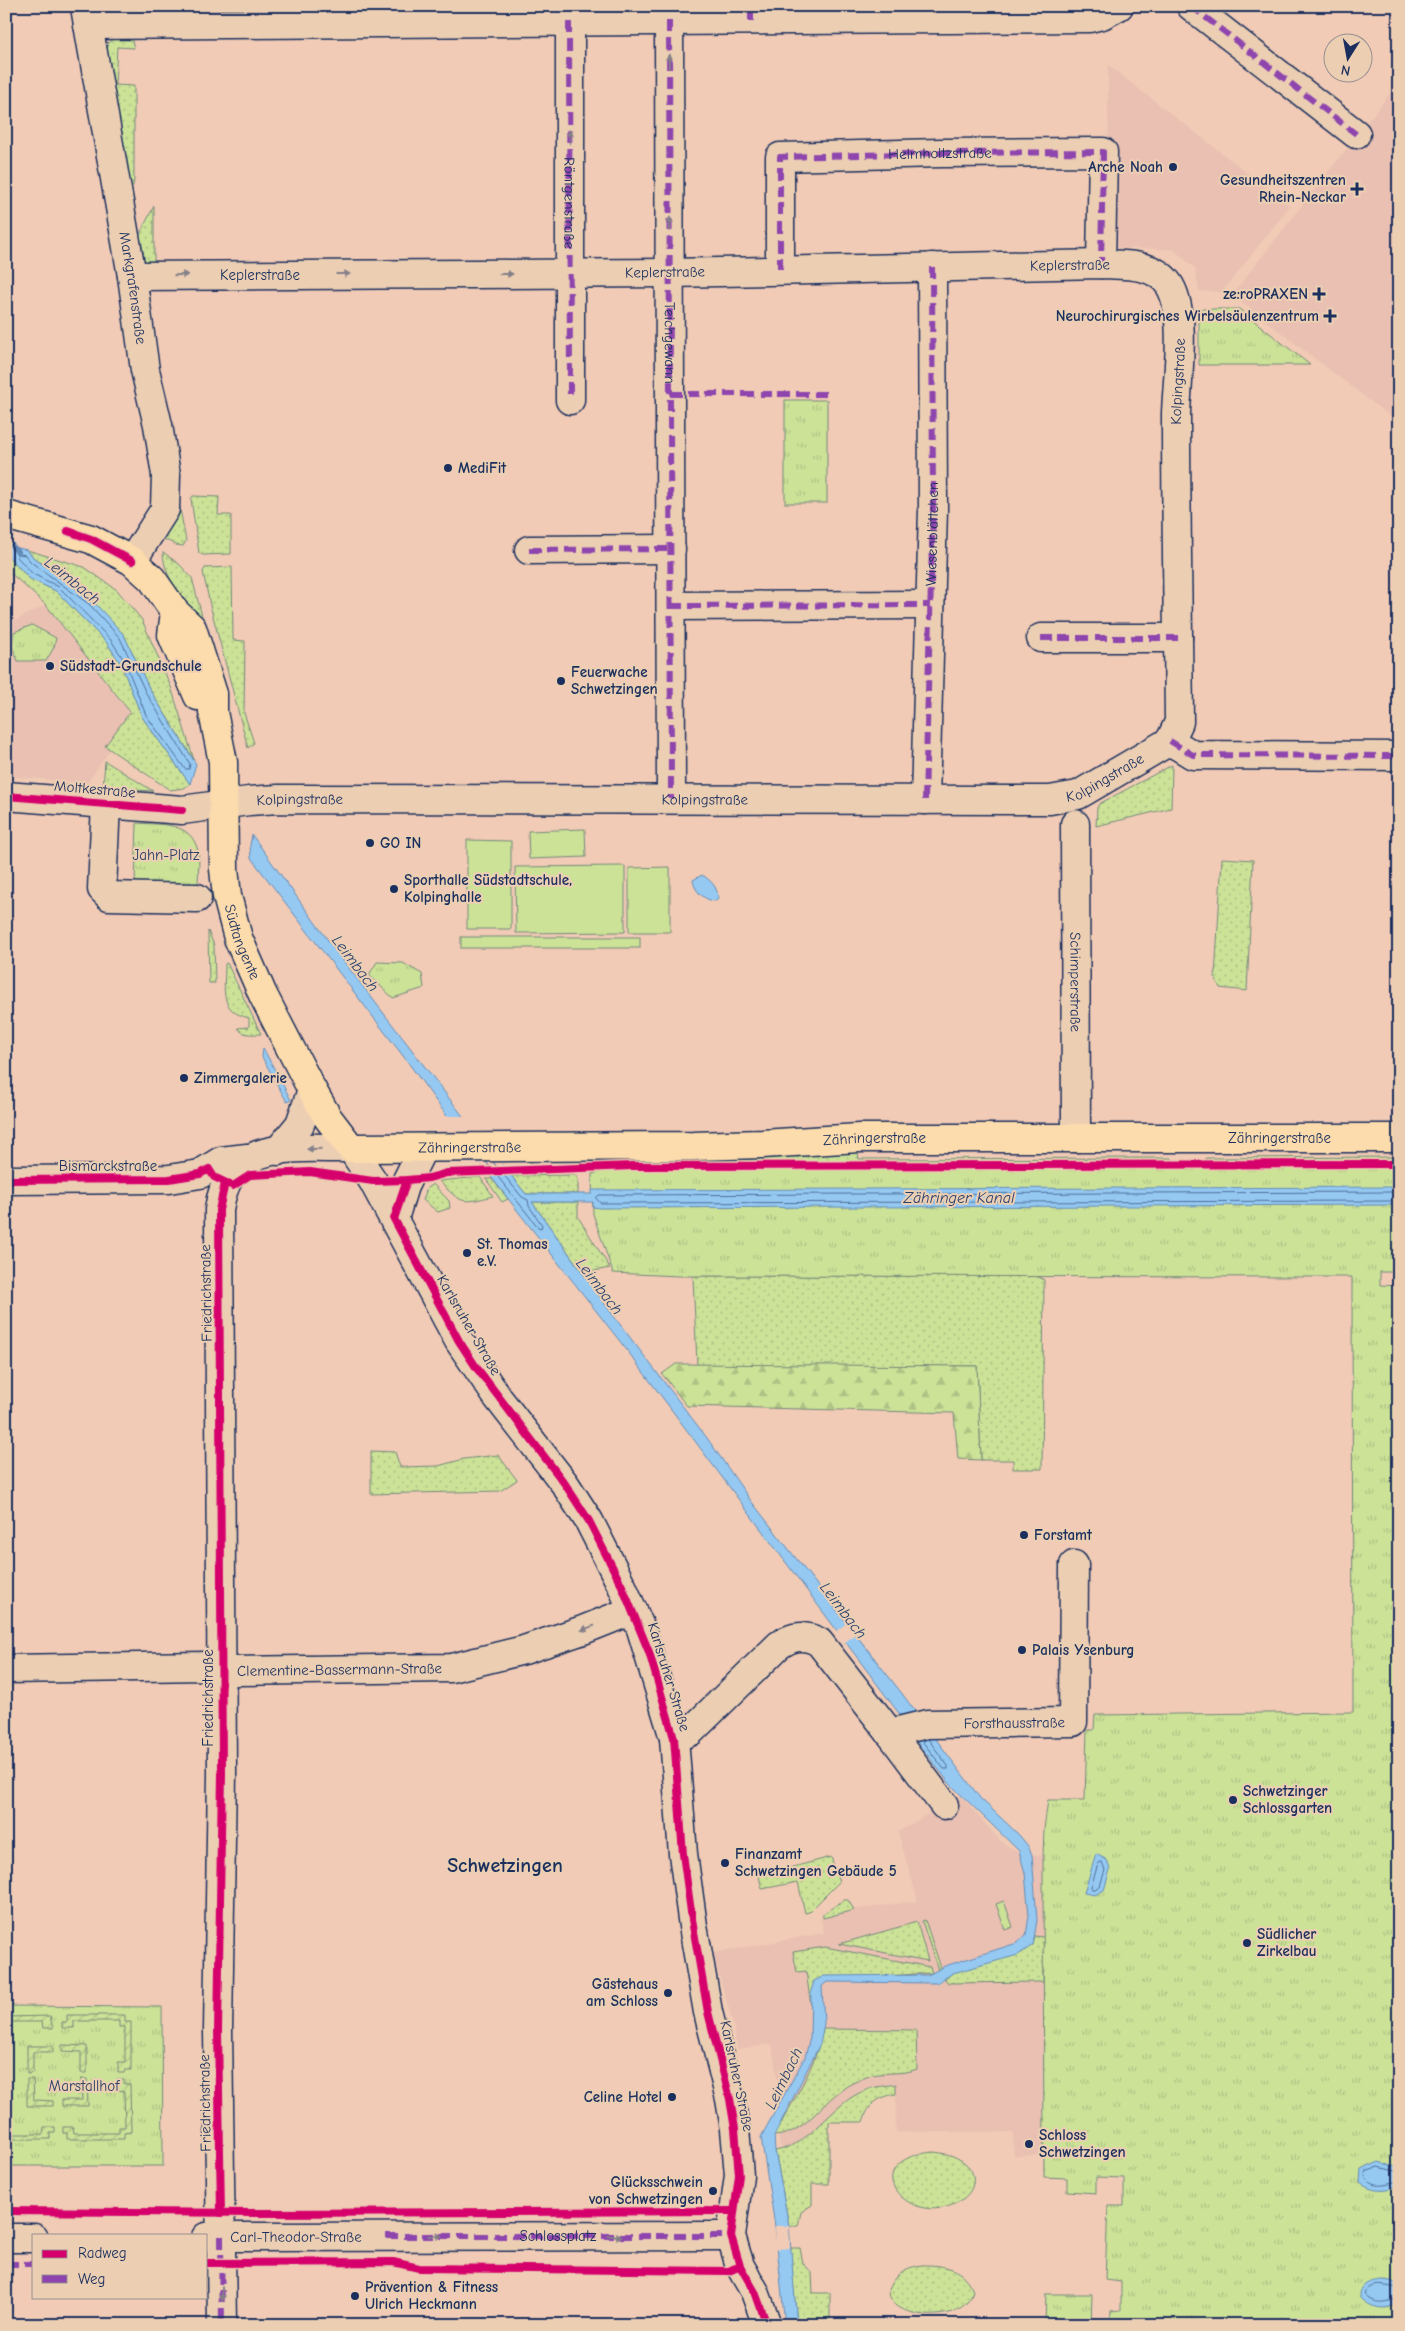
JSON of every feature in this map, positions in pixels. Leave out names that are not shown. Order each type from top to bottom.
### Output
[{"type":"main road","name":"Südtangente","points":[[15,518],[91,539],[132,561],[152,578],[175,612],[192,628],[214,694],[213,712],[223,762],[224,869],[238,938],[263,996],[312,1090],[328,1118],[350,1148]]},
{"type":"main road","name":"Zähringerstraße","points":[[350,1148],[762,1144],[858,1138],[1399,1138]]},
{"type":"street","points":[[86,16],[570,14],[669,21],[751,14],[1090,18],[1102,15],[1119,6]]},
{"type":"street","points":[[1191,6],[1356,134]]},
{"type":"street","name":"Röntgenstraße","points":[[570,14],[570,400]]},
{"type":"street","name":"Markgrafenstraße","points":[[86,16],[132,276],[146,370],[166,475],[166,498],[162,515],[132,561]]},
{"type":"street","name":"Teichgewann","points":[[669,21],[671,800]]},
{"type":"street","name":"Helmholtzstraße","points":[[780,269],[780,157],[941,153],[1103,152],[1101,264]]},
{"type":"street","name":"Keplerstraße","points":[[132,276],[670,273],[780,269],[1101,264],[1139,266],[1156,272],[1169,285],[1178,305]]},
{"type":"street","name":"Wiesenblättchen","points":[[925,800],[933,509],[932,268]]},
{"type":"street","name":"Kolpingstraße","points":[[224,804],[271,799],[1050,800],[1078,795],[1170,740],[1179,722],[1176,412],[1178,305]]},
{"type":"street","points":[[529,550],[671,549]]},
{"type":"street","points":[[671,606],[930,605]]},
{"type":"street","points":[[1040,638],[1178,638]]},
{"type":"street","points":[[1170,740],[1193,755],[1399,756]]},
{"type":"street","name":"Moltkestraße","points":[[6,796],[182,810],[224,804]]},
{"type":"street","name":"Moltkestraße","points":[[106,804],[102,889],[109,896],[197,898]]},
{"type":"street","name":"Schimperstraße","points":[[1075,824],[1076,1138]]},
{"type":"street","points":[[278,1151],[300,1124],[312,1090]]},
{"type":"street","points":[[247,1158],[278,1151],[350,1148]]},
{"type":"street","name":"Karlsruher Straße","points":[[350,1148],[367,1170],[459,1341],[476,1367],[565,1484],[589,1521],[633,1610],[651,1659],[674,1738],[688,1891],[703,1984],[730,2099],[738,2151],[739,2175],[732,2236]]},
{"type":"street","points":[[394,1219],[404,1186],[422,1148]]},
{"type":"street","name":"Bismarckstraße","points":[[6,1180],[169,1179],[200,1174],[221,1161],[247,1158]]},
{"type":"street","name":"Friedrichstraße","points":[[222,2325],[214,2236],[222,1826],[219,1210],[225,1183],[231,1173],[247,1158]]},
{"type":"street","name":"Forsthausstraße","points":[[908,1729],[1072,1722],[1074,1565]]},
{"type":"street","name":"Clementine-Bassermann-Straße","points":[[6,1669],[206,1666],[235,1671],[450,1668],[531,1648],[633,1610]]},
{"type":"street","points":[[674,1738],[690,1732],[779,1645],[787,1640],[801,1636],[809,1637],[819,1642],[908,1729],[944,1805]]},
{"type":"street","name":"Carl-Theodor-Straße","points":[[214,2236],[386,2236]]},
{"type":"street","name":"Schlossplatz","points":[[386,2236],[732,2236]]},
{"type":"street","points":[[732,2236],[740,2266],[755,2292],[767,2325]]},
{"type":"street","points":[[6,2238],[32,2238]]},
{"type":"shaded area","name":"Arche Noah","points":[[1108,65],[1290,206],[1222,292],[1199,291],[1195,268],[1173,249],[1109,248]]},
{"type":"shaded area","name":"Gesundheitszentren Rhein-Neckar","points":[[1399,82],[1399,423],[1232,295]]},
{"type":"shaded area","name":"Südstadt-Grundschule","points":[[46,605],[133,716],[87,783],[6,776],[6,619],[16,620]]},
{"type":"shaded area","points":[[960,1795],[1000,1841],[1017,1852],[1043,1856],[1044,2155],[1014,2156],[1013,2132],[896,2132],[896,2094],[883,2096],[873,2102],[866,2112],[863,2122],[829,2122],[795,2145],[781,2150],[778,2136],[784,2126],[772,2044],[737,2049],[734,2027],[713,1953],[824,1933],[821,1918],[859,1909],[918,1901],[898,1832]]},
{"type":"green space","points":[[115,37],[131,37],[134,48],[117,47],[115,85],[134,86],[134,180],[133,186],[130,187],[107,52],[108,43]]},
{"type":"green space","points":[[154,206],[154,268],[141,262],[138,238]]},
{"type":"green space","points":[[1199,309],[1239,309],[1310,365],[1199,365]]},
{"type":"green space","points":[[785,400],[827,400],[827,503],[785,503]]},
{"type":"green space","points":[[193,496],[219,497],[218,515],[231,515],[231,554],[203,555],[199,553],[191,499]]},
{"type":"green space","points":[[178,498],[186,541],[183,546],[164,539]]},
{"type":"green space","points":[[27,550],[84,567],[117,590],[142,620],[171,687],[194,760],[150,690],[124,635],[63,577],[34,558]]},
{"type":"green space","points":[[163,552],[180,565],[192,578],[219,681],[203,634],[167,571]]},
{"type":"green space","points":[[6,554],[30,579],[56,591],[107,643],[121,664],[142,717],[190,784],[184,788],[170,790],[105,746],[130,712],[46,605],[6,569]]},
{"type":"green space","points":[[232,567],[233,640],[245,641],[244,713],[254,743],[248,748],[203,572],[205,568]]},
{"type":"green space","points":[[32,625],[56,638],[54,647],[46,661],[18,661],[12,646],[14,632]]},
{"type":"green space","points":[[105,761],[153,791],[103,788]]},
{"type":"green space","points":[[1172,765],[1171,808],[1096,826],[1099,804]]},
{"type":"green space","name":"Jahn-Platz","points":[[137,823],[179,828],[192,837],[198,849],[198,885],[135,884]]},
{"type":"green space","points":[[585,829],[586,857],[529,859],[528,831]]},
{"type":"green space","points":[[467,840],[511,841],[511,929],[467,929]]},
{"type":"green space","points":[[1222,858],[1253,860],[1247,991],[1220,988],[1215,977]]},
{"type":"green space","points":[[625,866],[625,932],[516,933],[515,867]]},
{"type":"green space","points":[[670,867],[670,932],[629,932],[629,868]]},
{"type":"green space","points":[[208,931],[214,945],[215,983],[209,983]]},
{"type":"green space","points":[[461,937],[640,937],[640,948],[461,948]]},
{"type":"green space","points":[[377,962],[403,963],[422,974],[424,988],[393,998],[369,975]]},
{"type":"green space","points":[[227,963],[261,1034],[245,1033],[238,1028],[249,1027],[249,1018],[239,1015],[232,1010],[225,998],[225,964]]},
{"type":"green space","points":[[858,1152],[859,1159],[1171,1158],[1171,1160],[1167,1162],[632,1162],[632,1159],[749,1159]]},
{"type":"green space","points":[[1399,1157],[1399,1161],[1206,1162],[1206,1158]]},
{"type":"green space","name":"Schwetzinger Schlossgarten","points":[[1399,1167],[1399,1272],[1380,1272],[1380,1285],[1399,1286],[1399,2325],[1110,2325],[1111,2311],[1121,2310],[1121,2282],[1105,2280],[1108,2206],[1124,2206],[1124,2178],[1096,2177],[1096,2193],[1067,2191],[1067,2178],[1044,2177],[1043,1856],[1048,1800],[1085,1800],[1087,1730],[1094,1730],[1095,1715],[1353,1712],[1352,1277],[679,1276],[613,1273],[593,1214],[592,1174],[612,1169]]},
{"type":"green space","points":[[575,1175],[578,1179],[578,1194],[526,1194],[511,1176]]},
{"type":"green space","points":[[480,1177],[493,1196],[468,1201],[463,1200],[458,1198],[439,1181]]},
{"type":"green space","points":[[486,1179],[492,1179],[508,1199],[502,1202]]},
{"type":"green space","points":[[433,1184],[449,1201],[450,1208],[438,1212],[423,1200],[427,1188]]},
{"type":"green space","points":[[532,1202],[578,1202],[578,1217],[610,1268],[583,1273]]},
{"type":"green space","points":[[693,1276],[1037,1276],[1044,1280],[1042,1469],[1013,1469],[1013,1460],[981,1460],[977,1366],[697,1365]]},
{"type":"green space","points":[[676,1364],[977,1366],[981,1460],[958,1459],[954,1413],[687,1406],[662,1374]]},
{"type":"green space","points":[[371,1451],[395,1452],[400,1467],[438,1466],[464,1459],[498,1455],[517,1480],[500,1491],[371,1494]]},
{"type":"green space","points":[[831,1857],[839,1882],[809,1912],[805,1913],[798,1882],[762,1889],[759,1876]]},
{"type":"green space","points":[[844,1900],[848,1900],[854,1910],[823,1918],[823,1914]]},
{"type":"green space","points":[[1004,1901],[1013,1927],[1005,1930],[996,1904]]},
{"type":"green space","points":[[925,1920],[941,1968],[938,1970],[922,1921]]},
{"type":"green space","points":[[917,1922],[928,1961],[839,1944]]},
{"type":"green space","points":[[1035,1936],[1057,1939],[1043,1970],[1043,1982],[948,1983],[945,1979],[952,1973],[1033,1945]]},
{"type":"green space","points":[[825,1947],[930,1967],[932,1973],[814,1981],[811,2006],[806,1971],[797,1972],[793,1952]]},
{"type":"green space","name":"Marstallhof","points":[[6,2006],[162,2007],[163,2166],[6,2166]]},
{"type":"green space","points":[[67,2015],[125,2015],[125,2022],[131,2022],[131,2070],[118,2073],[118,2062],[125,2062],[125,2027],[119,2027],[119,2021],[74,2021],[74,2028],[62,2028],[62,2022],[67,2022]]},
{"type":"green space","points":[[50,2016],[53,2028],[43,2028],[42,2022],[6,2022],[6,2017]]},
{"type":"green space","points":[[823,2029],[916,2030],[917,2069],[870,2076],[853,2083],[835,2095],[795,2130],[774,2136],[809,2071],[820,2043]]},
{"type":"green space","points":[[62,2045],[87,2046],[87,2073],[81,2073],[81,2052],[62,2051]]},
{"type":"green space","points":[[27,2046],[53,2046],[53,2052],[33,2052],[33,2073],[27,2074]]},
{"type":"green space","points":[[27,2079],[33,2079],[34,2100],[53,2101],[53,2106],[27,2106]]},
{"type":"green space","points":[[81,2079],[87,2079],[88,2106],[62,2106],[62,2100],[82,2100]]},
{"type":"green space","points":[[117,2079],[124,2079],[124,2084],[130,2084],[131,2132],[124,2133],[124,2139],[67,2139],[67,2133],[63,2133],[63,2127],[73,2127],[74,2133],[119,2133],[119,2127],[125,2127],[124,2091],[118,2090]]},
{"type":"green space","points":[[896,2084],[896,2094],[875,2102],[868,2110],[863,2122],[829,2122],[829,2184],[812,2184],[812,2205],[801,2212],[798,2226],[789,2226],[775,2151],[789,2147],[801,2140],[842,2104],[854,2096],[877,2087]]},
{"type":"green space","points":[[44,2127],[55,2127],[55,2133],[50,2133],[50,2139],[6,2139],[6,2134],[43,2134]]},
{"type":"green space","points":[[933,2152],[959,2159],[967,2165],[973,2176],[972,2187],[960,2201],[941,2208],[923,2208],[908,2201],[897,2192],[892,2180],[895,2168],[908,2158]]},
{"type":"green space","points":[[790,2248],[800,2248],[803,2263],[812,2273],[813,2293],[830,2293],[830,2325],[797,2325]]},
{"type":"green space","points":[[922,2265],[953,2269],[964,2277],[973,2291],[966,2304],[953,2311],[937,2315],[905,2311],[894,2303],[889,2293],[893,2281],[906,2270]]},
{"type":"green space","points":[[1046,2294],[1092,2294],[1091,2325],[1045,2325]]},
{"type":"water","points":[[6,545],[27,550],[34,558],[93,601],[124,635],[150,690],[196,764],[190,784],[142,717],[121,664],[107,643],[56,591],[30,579],[6,554]]},
{"type":"water","name":"Zähringer Kanal","points":[[252,835],[338,954],[462,1115],[526,1194],[592,1194],[592,1190],[1399,1187],[1399,1205],[599,1208],[593,1207],[593,1202],[532,1202],[612,1314],[707,1438],[751,1501],[900,1691],[980,1798],[1019,1835],[1028,1846],[1032,1855],[1037,1920],[1033,1945],[1018,1955],[953,1973],[937,1983],[827,1982],[822,1986],[824,2024],[820,2044],[774,2136],[789,2226],[797,2325],[785,2325],[775,2226],[761,2137],[805,2057],[810,2038],[811,1991],[814,1981],[824,1976],[928,1975],[945,1966],[1017,1943],[1026,1935],[1029,1916],[1025,1873],[1019,1851],[950,1784],[917,1742],[898,1712],[626,1349],[491,1177],[407,1061],[251,858],[250,845]]},
{"type":"water","points":[[702,875],[715,888],[718,894],[716,901],[704,897],[695,888],[693,880]]},
{"type":"water","points":[[263,1048],[291,1100],[287,1102],[262,1057]]},
{"type":"water","points":[[1096,1854],[1107,1860],[1110,1870],[1104,1890],[1095,1895],[1084,1893]]},
{"type":"water","points":[[1379,2162],[1399,2168],[1398,2186],[1378,2189],[1360,2182],[1361,2170]]},
{"type":"water","points":[[1373,2281],[1391,2281],[1399,2285],[1399,2303],[1384,2308],[1368,2305],[1360,2298],[1361,2289]]},
{"type":"pier","points":[[444,1116],[466,1116],[511,1176],[491,1177]]},
{"type":"pier","points":[[849,1621],[858,1632],[844,1643],[835,1632]]},
{"type":"pier","points":[[775,2226],[789,2226],[790,2248],[776,2249]]},
{"type":"waterway","name":"Leimbach","points":[[6,540],[18,552]]},
{"type":"marked path","points":[[751,6],[751,21]]},
{"type":"marked path","points":[[1191,6],[1356,134]]},
{"type":"marked path","points":[[669,21],[671,799]]},
{"type":"marked path","points":[[569,22],[570,400]]},
{"type":"marked path","points":[[780,269],[780,157],[941,153],[1103,152],[1101,264]]},
{"type":"marked path","points":[[925,800],[933,509],[932,267]]},
{"type":"marked path","points":[[670,394],[832,394]]},
{"type":"marked path","points":[[529,550],[671,549]]},
{"type":"marked path","points":[[671,606],[930,605]]},
{"type":"marked path","points":[[1041,638],[1178,638]]},
{"type":"marked path","points":[[1170,741],[1193,755],[1399,756]]},
{"type":"marked path","points":[[221,2236],[222,2325]]},
{"type":"marked path","points":[[386,2236],[731,2236]]},
{"type":"marked path","points":[[6,2264],[32,2264]]},
{"type":"cycle path","points":[[68,531],[91,539],[132,561]]},
{"type":"cycle path","points":[[6,796],[182,810]]},
{"type":"cycle path","points":[[6,1180],[169,1179],[200,1174],[209,1169],[214,1177],[233,1186],[250,1175],[310,1172],[373,1181],[429,1178],[447,1173],[632,1166],[1399,1164]]},
{"type":"cycle path","points":[[407,1180],[394,1219],[459,1341],[476,1367],[565,1484],[589,1521],[622,1586],[649,1652],[674,1738],[683,1854],[693,1926],[708,2012],[730,2099],[735,2129],[739,2175],[731,2236],[740,2266],[755,2292],[767,2325]]},
{"type":"cycle path","points":[[221,2213],[218,2031],[222,1773],[219,1210],[225,1183]]},
{"type":"cycle path","points":[[6,2211],[256,2213],[733,2211]]},
{"type":"cycle path","points":[[208,2263],[393,2262],[419,2268],[729,2271],[740,2266]]},
{"type":"place","name":"Arche Noah","points":[[1173,167]]},
{"type":"place","name":"Gesundheitszentren Rhein-Neckar","points":[[1357,189]]},
{"type":"place","name":"ze:roPRAXEN","points":[[1319,294]]},
{"type":"place","name":"Neurochirurgisches Wirbelsäulenzentrum","points":[[1330,316]]},
{"type":"place","name":"MediFit","points":[[448,468]]},
{"type":"place","name":"Südstadt-Grundschule","points":[[50,666]]},
{"type":"place","name":"Feuerwache Schwetzingen","points":[[561,681]]},
{"type":"place","name":"GO IN","points":[[370,843]]},
{"type":"place","name":"Sporthalle Südstadtschule, Kolpinghalle","points":[[394,889]]},
{"type":"place","name":"Zimmergalerie","points":[[184,1078]]},
{"type":"place","name":"St. Thomas e.V.","points":[[467,1253]]},
{"type":"place","name":"Forstamt","points":[[1024,1535]]},
{"type":"place","name":"Palais Ysenburg","points":[[1022,1650]]},
{"type":"place","name":"Schwetzinger Schlossgarten","points":[[1233,1800]]},
{"type":"place","name":"Finanzamt Schwetzingen Gebäude 5","points":[[725,1863]]},
{"type":"place","name":"Südlicher Zirkelbau","points":[[1247,1943]]},
{"type":"place","name":"Gästehaus am Schloss","points":[[668,1993]]},
{"type":"place","name":"Celine Hotel","points":[[672,2097]]},
{"type":"place","name":"Schloss Schwetzingen","points":[[1029,2144]]},
{"type":"place","name":"Glücksschwein von Schwetzingen","points":[[713,2191]]},
{"type":"place","name":"Prävention & Fitness Ulrich Heckmann","points":[[355,2296]]},
{"type":"district","name":"Schwetzingen","points":[[505,1865]]}]
